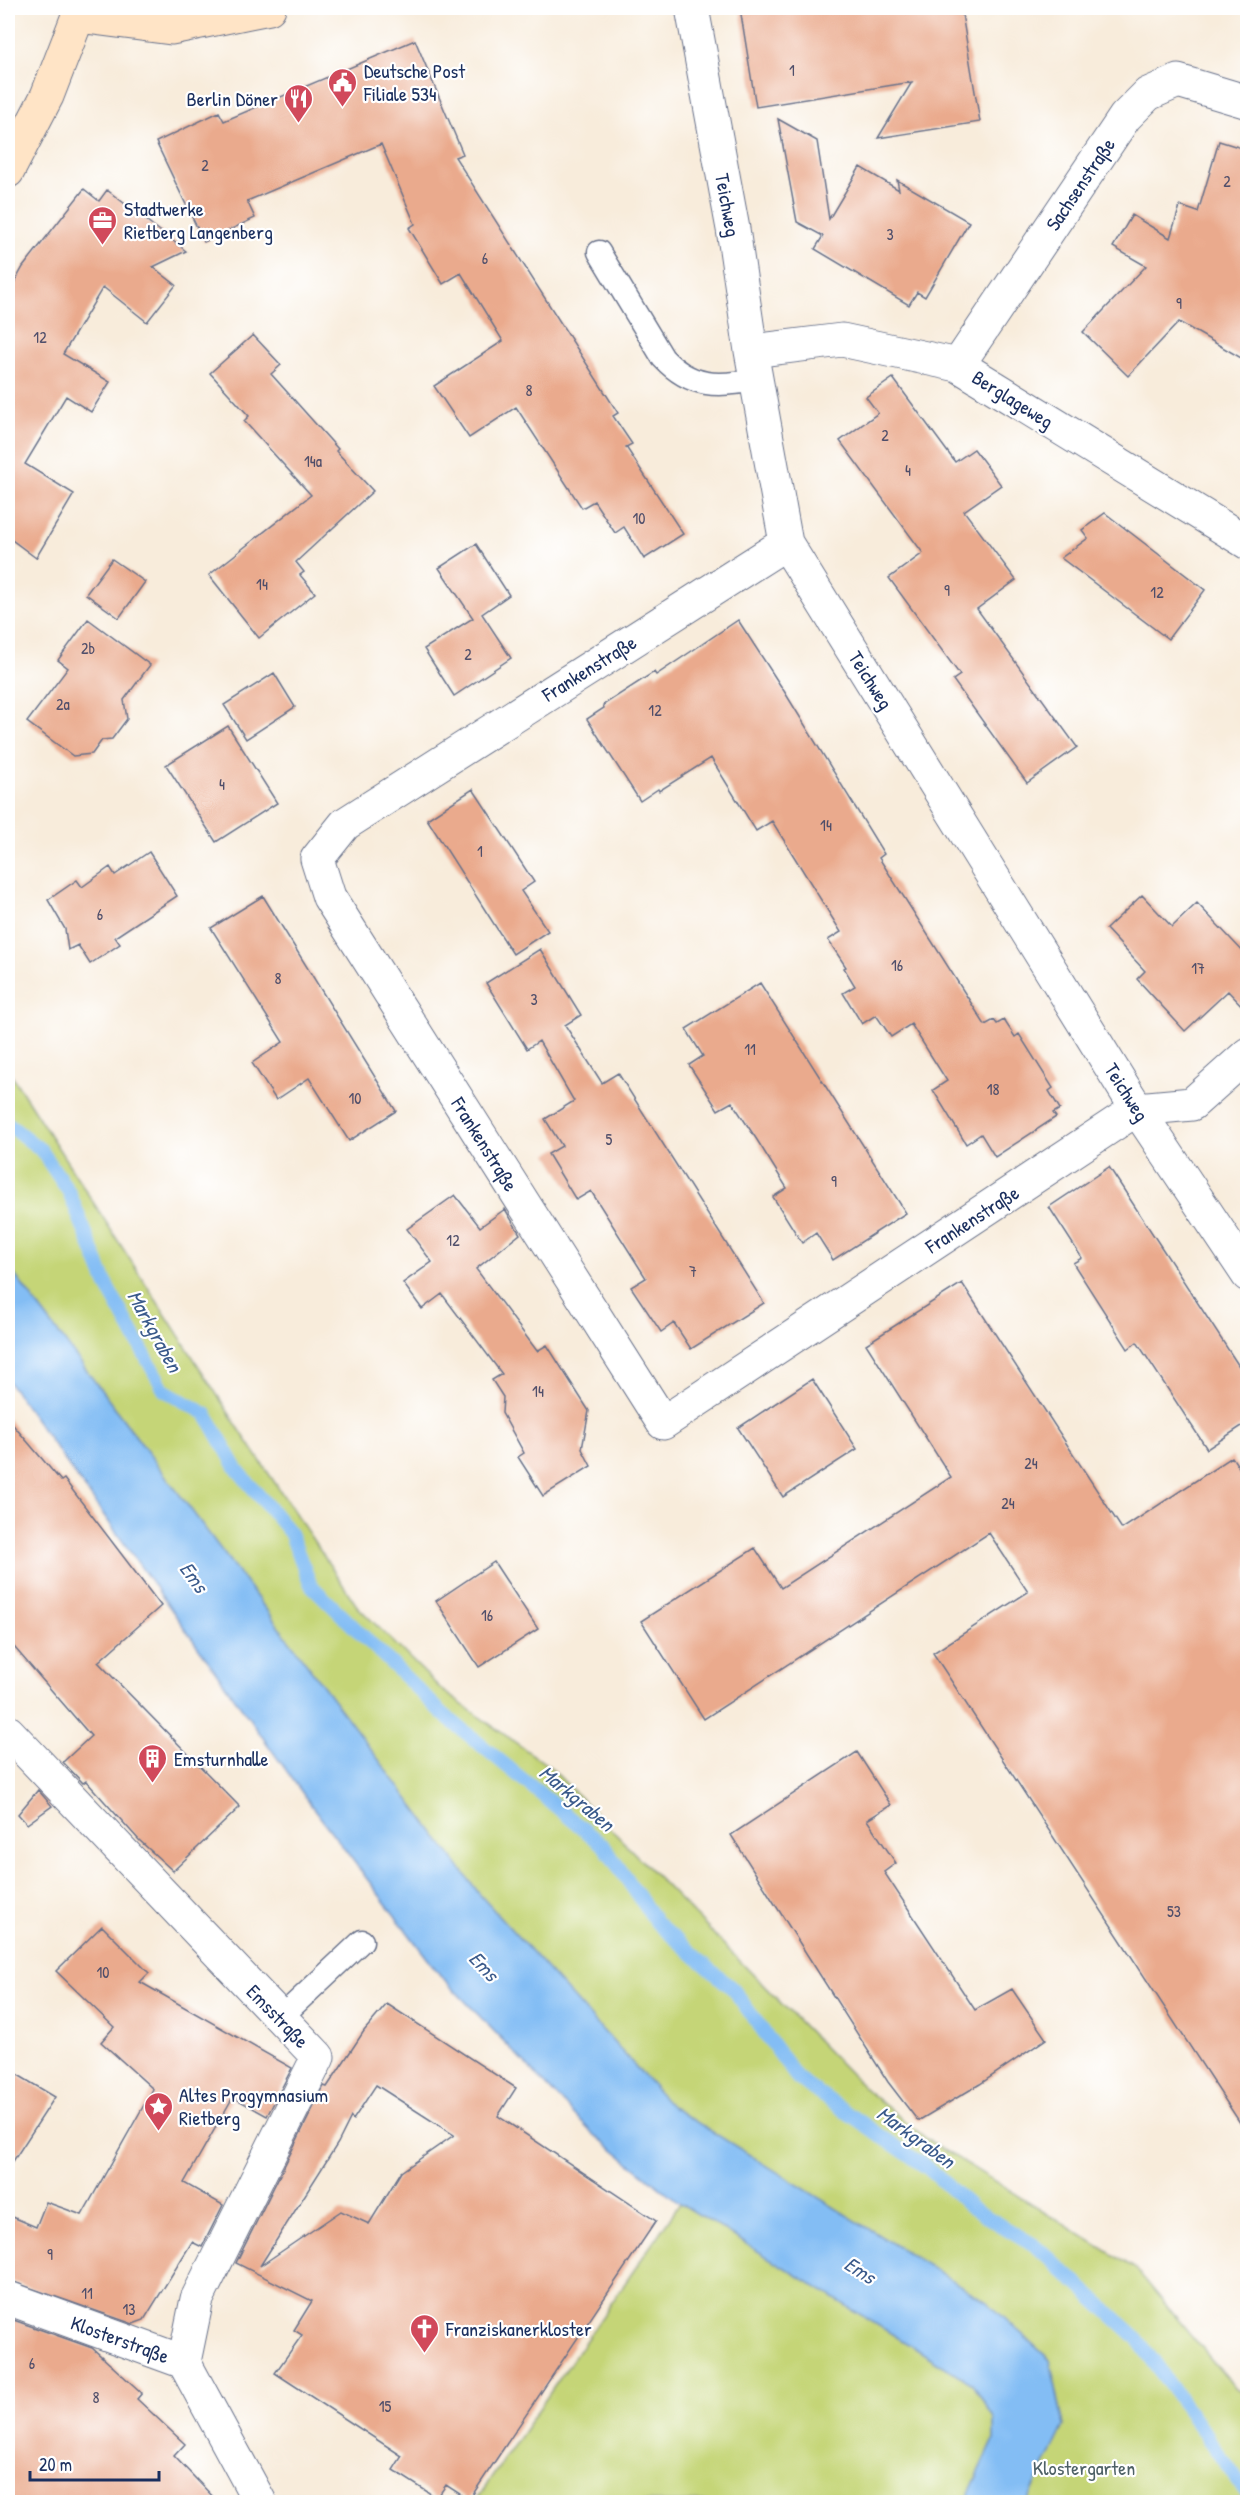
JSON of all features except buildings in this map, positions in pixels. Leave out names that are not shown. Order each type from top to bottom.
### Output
[{"type":"main road","points":[[8,171],[47,96],[78,12],[171,28],[269,8]]},
{"type":"street","name":"Teichweg","points":[[692,8],[733,230],[753,365],[786,543],[1137,1109],[1248,1275]]},
{"type":"street","name":"Sachsenstraße","points":[[958,366],[1125,117],[1148,94],[1178,81],[1248,102]]},
{"type":"street","name":"Berglageweg","points":[[753,365],[842,340],[958,366],[1248,543]]},
{"type":"street","name":"Frankenstraße","points":[[786,543],[345,824],[317,859],[329,897],[663,1423],[1137,1109]]},
{"type":"street","points":[[1137,1109],[1192,1104],[1248,1054]]},
{"type":"street","name":"Emsstraße","points":[[8,1732],[279,2019],[318,2057],[197,2299],[184,2362]]},
{"type":"street","name":"Klosterstraße","points":[[8,2298],[184,2362],[260,2502]]},
{"type":"lane","points":[[598,252],[663,358],[676,372],[715,386],[753,365]]},
{"type":"lane","points":[[279,2019],[362,1941]]},
{"type":"green space","name":"Klostergarten","points":[[8,1070],[243,1435],[357,1606],[443,1691],[550,1767],[866,2090],[928,2140],[1136,2269],[1236,2389],[1247,2393],[1247,2502],[1027,2502],[1064,2426],[1050,2360],[987,2302],[672,2107],[481,1896],[8,1266]]},
{"type":"green space","points":[[680,2203],[973,2384],[994,2418],[994,2440],[965,2502],[475,2502]]},
{"type":"water","name":"Ems","points":[[8,1266],[481,1896],[672,2107],[987,2302],[1050,2360],[1064,2426],[1027,2502],[965,2502],[994,2440],[994,2418],[973,2384],[680,2203],[591,2132],[440,1975],[311,1805],[8,1381]]},
{"type":"waterway","name":"Markgraben","points":[[8,1124],[41,1150],[69,1192],[108,1288],[164,1390],[206,1414],[237,1469],[290,1533],[311,1585],[442,1713],[604,1846],[657,1923],[733,1989],[797,2078],[929,2169],[972,2208],[1036,2246],[1136,2337],[1248,2495]]},
{"type":"place","name":"Deutsche Post Filiale 534","points":[[343,108]]},
{"type":"place","name":"Berlin Döner","points":[[299,124]]},
{"type":"place","name":"Stadtwerke Rietberg Langenberg","points":[[103,246]]},
{"type":"place","name":"Emsturnhalle","points":[[153,1784]]},
{"type":"place","name":"Altes Progymnasium Rietberg","points":[[158,2132]]},
{"type":"place","name":"Franziskanerkloster","points":[[425,2354]]}]
